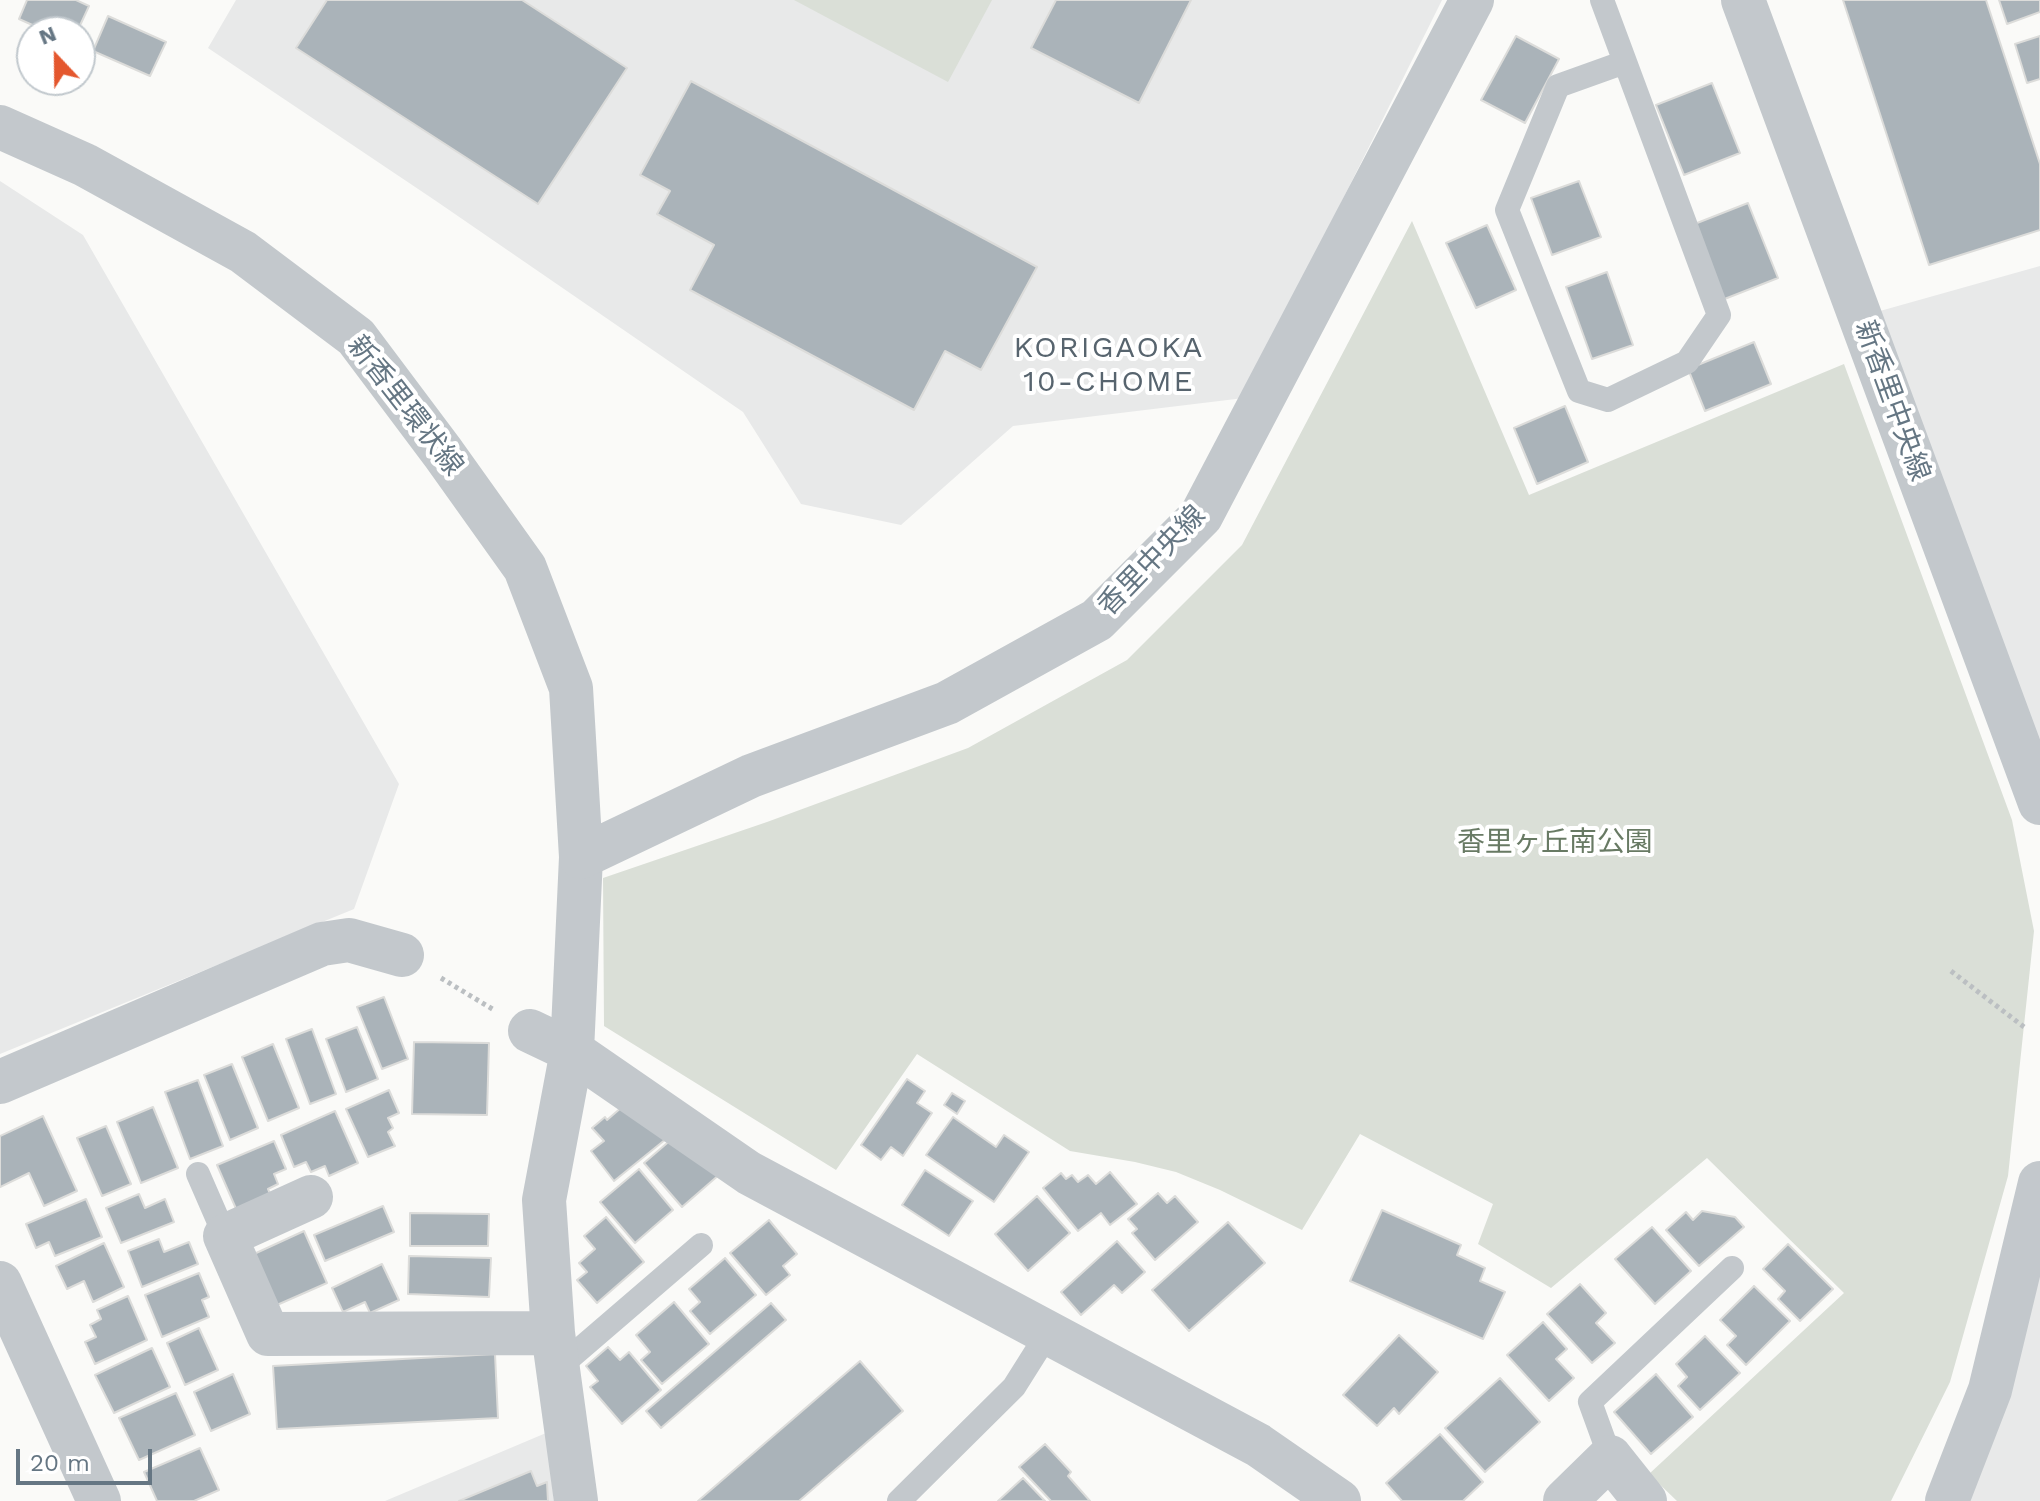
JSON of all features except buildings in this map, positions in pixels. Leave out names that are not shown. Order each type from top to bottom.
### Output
[{"type":"street","name":"香里中央線","points":[[581,857],[751,776],[947,703],[1097,620],[1201,516],[1472,0]]},
{"type":"street","name":"新香里中央線","points":[[1743,0],[2040,803]]},
{"type":"street","name":"新香里環状線","points":[[0,127],[85,165],[243,252],[356,337],[525,568],[571,688],[581,857],[572,1051],[544,1200],[556,1350],[576,1501]]},
{"type":"street","points":[[0,1082],[322,944],[349,940],[402,955]]},
{"type":"street","points":[[530,1031],[572,1051],[749,1173],[1258,1445],[1339,1501]]},
{"type":"street","points":[[1947,1501],[1990,1390],[2040,1183]]},
{"type":"street","points":[[311,1197],[225,1236],[268,1334],[556,1350]]},
{"type":"street","points":[[0,1283],[99,1501]]},
{"type":"street","points":[[1565,1501],[1610,1457],[1645,1501]]},
{"type":"lane","points":[[1602,0],[1719,315],[1687,362],[1608,400],[1579,391],[1507,210],[1558,86],[1625,62]]},
{"type":"lane","points":[[198,1174],[225,1236]]},
{"type":"lane","points":[[556,1350],[701,1245]]},
{"type":"lane","points":[[1610,1457],[1590,1402],[1732,1268]]},
{"type":"lane","points":[[899,1501],[1014,1387],[1048,1333]]},
{"type":"path","points":[[402,955],[530,1031]]},
{"type":"path","points":[[1951,971],[2024,1027]]},
{"type":"shaded area","points":[[236,0],[1442,0],[1244,398],[1013,426],[901,525],[801,504],[743,412],[208,48]]},
{"type":"shaded area","points":[[0,181],[83,235],[399,784],[354,909],[0,1054]]},
{"type":"shaded area","points":[[2040,266],[2040,742],[1880,311]]},
{"type":"shaded area","points":[[2040,1258],[2040,1501],[1969,1501]]},
{"type":"shaded area","points":[[546,1433],[554,1501],[385,1501]]},
{"type":"green space","points":[[794,0],[992,0],[948,82]]},
{"type":"green space","name":"香里ヶ丘南公園","points":[[1412,221],[1529,495],[1844,364],[2012,820],[2034,931],[2008,1176],[1950,1382],[1891,1501],[1677,1501],[1649,1474],[1844,1293],[1707,1158],[1551,1288],[1478,1244],[1493,1204],[1360,1134],[1302,1230],[1176,1172],[1070,1151],[917,1054],[836,1170],[604,1026],[603,878],[968,748],[1127,660],[1242,545]]},
{"type":"district","name":"KORIGAOKA 10-CHOME","points":[[1109,365]]}]
